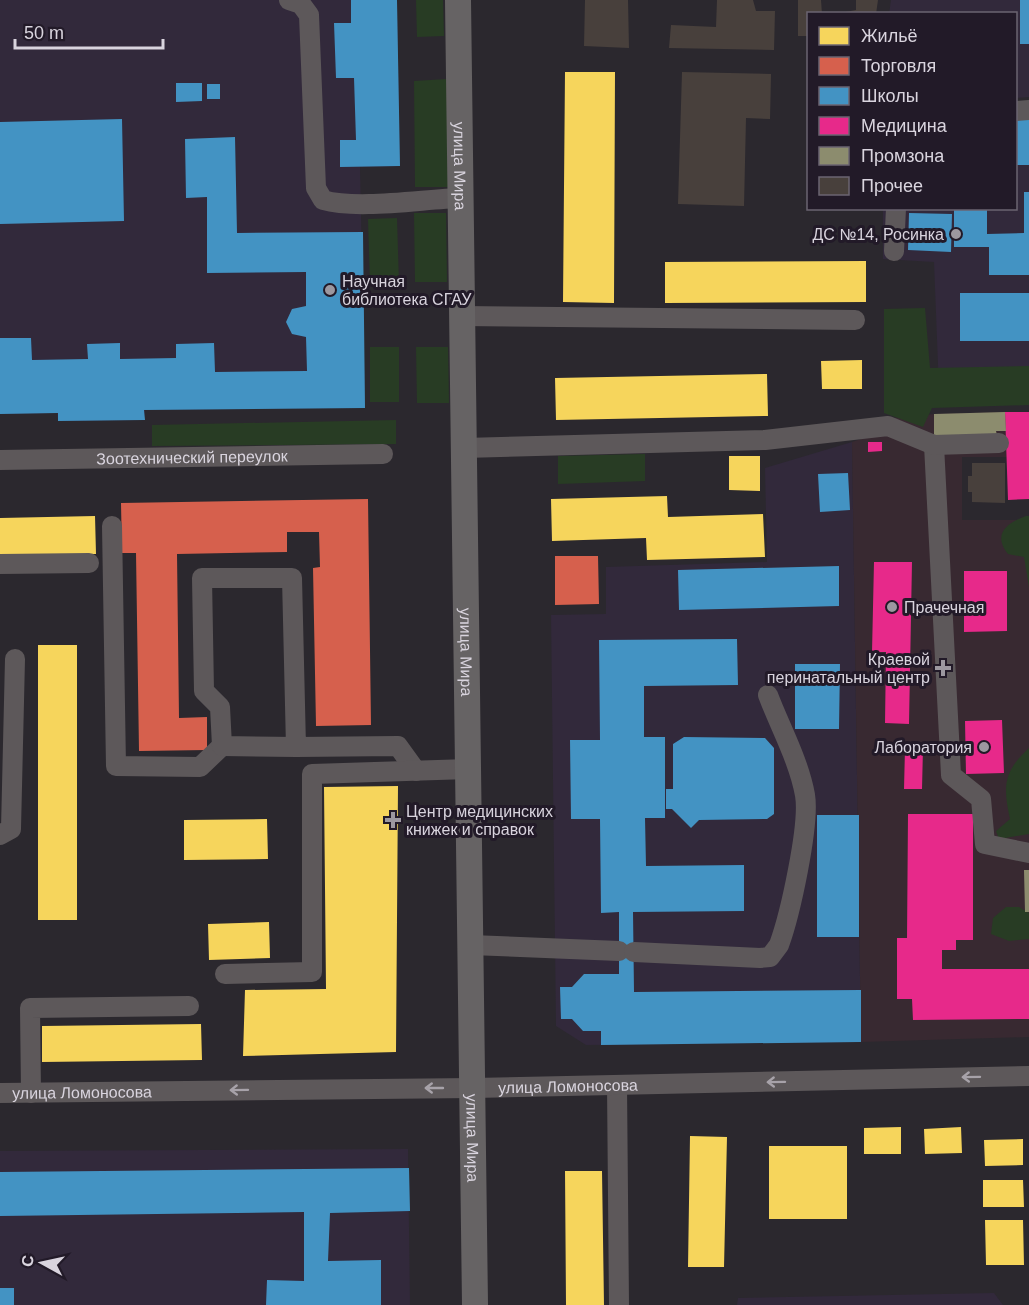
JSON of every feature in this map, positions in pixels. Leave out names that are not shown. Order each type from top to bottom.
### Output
[{"type":"main road","name":"улица Мира","points":[[458,0],[475,1305]]},
{"type":"street","points":[[289,0],[301,4],[309,15],[316,188],[323,200],[352,203],[461,198]]},
{"type":"street","points":[[894,251],[896,210]]},
{"type":"street","points":[[461,316],[855,320]]},
{"type":"street","points":[[464,448],[765,440],[888,426],[934,445],[999,443]]},
{"type":"street","points":[[934,445],[951,775],[981,799],[985,844],[1029,853]]},
{"type":"street","name":"Зоотехнический переулок","points":[[0,460],[383,454]]},
{"type":"street","points":[[112,526],[116,766],[200,767],[222,746],[398,746],[416,771]]},
{"type":"street","points":[[0,564],[89,563]]},
{"type":"street","points":[[222,746],[220,707],[204,691],[202,578],[292,578],[296,747]]},
{"type":"street","points":[[0,835],[11,829],[15,659]]},
{"type":"street","points":[[471,945],[770,957],[779,945],[805,830],[806,808],[802,783],[768,695]]},
{"type":"street","points":[[225,974],[312,972],[312,774],[469,769]]},
{"type":"street","points":[[31,1093],[30,1008],[189,1006]]},
{"type":"street","name":"улица Ломоносова","points":[[0,1093],[472,1088],[1029,1076]]},
{"type":"street","points":[[617,1085],[619,1305]]},
{"type":"shaded area","points":[[0,0],[397,0],[400,166],[360,167],[365,408],[145,410],[144,420],[58,421],[57,413],[0,414]]},
{"type":"shaded area","points":[[891,0],[1029,0],[1029,97],[1017,98],[1017,12],[889,12]]},
{"type":"shaded area","name":"ДС №14, Росинка","points":[[1017,102],[1029,102],[1029,388],[939,390],[934,262],[883,259],[883,210],[1017,210]]},
{"type":"shaded area","name":"Краевой перинатальный центр","points":[[1005,412],[1007,457],[962,457],[962,520],[1029,520],[1029,1037],[861,1042],[852,442],[882,432],[883,419],[934,414]]},
{"type":"shaded area","points":[[852,442],[861,1042],[586,1045],[556,1026],[551,615],[606,614],[606,567],[767,562],[765,468]]},
{"type":"shaded area","points":[[408,1149],[410,1305],[0,1305],[0,1151]]},
{"type":"shaded area","points":[[994,1293],[1003,1305],[737,1305],[738,1298]]},
{"type":"green space","points":[[416,0],[443,0],[444,36],[417,37]]},
{"type":"green space","points":[[447,79],[448,187],[415,187],[414,81]]},
{"type":"green space","points":[[414,213],[446,213],[447,282],[415,282]]},
{"type":"green space","points":[[397,218],[399,283],[370,284],[368,219]]},
{"type":"green space","points":[[925,308],[930,368],[1029,366],[1029,405],[932,408],[923,427],[884,413],[884,309]]},
{"type":"green space","points":[[370,347],[399,347],[399,402],[370,402]]},
{"type":"green space","points":[[416,347],[448,347],[449,403],[417,403]]},
{"type":"green space","points":[[396,420],[396,444],[152,446],[152,425]]},
{"type":"green space","points":[[645,454],[645,481],[558,484],[558,456]]},
{"type":"green space","points":[[1029,516],[1029,587],[1024,557],[1008,554],[1001,541],[1004,530],[1008,526]]},
{"type":"green space","points":[[1029,748],[1029,834],[999,839],[996,831],[1010,819],[1006,797],[1007,780],[1014,765]]},
{"type":"green space","points":[[1006,907],[1019,907],[1029,913],[1029,939],[1009,941],[991,934],[993,918]]},
{"type":"building: Жильё","points":[[565,72],[615,72],[614,303],[563,302]]},
{"type":"building: Жильё","points":[[866,261],[866,302],[665,303],[665,262]]},
{"type":"building: Жильё","points":[[862,360],[862,389],[822,389],[821,361]]},
{"type":"building: Жильё","points":[[767,374],[768,416],[556,420],[555,378]]},
{"type":"building: Жильё","points":[[729,456],[760,456],[760,491],[729,490]]},
{"type":"building: Жильё","points":[[667,496],[668,517],[763,514],[765,557],[647,560],[646,538],[552,541],[551,499]]},
{"type":"building: Жильё","points":[[95,516],[96,554],[0,555],[0,518]]},
{"type":"building: Жильё","points":[[38,645],[77,645],[77,920],[38,920]]},
{"type":"building: Жильё","points":[[398,786],[396,1052],[243,1056],[245,990],[326,989],[324,787]]},
{"type":"building: Жильё","points":[[267,819],[268,859],[184,860],[184,820]]},
{"type":"building: Жильё","points":[[269,922],[270,958],[209,960],[208,924]]},
{"type":"building: Жильё","points":[[201,1024],[202,1060],[42,1062],[42,1026]]},
{"type":"building: Жильё","points":[[901,1127],[901,1154],[864,1154],[864,1128]]},
{"type":"building: Жильё","points":[[961,1127],[962,1153],[925,1154],[924,1129]]},
{"type":"building: Жильё","points":[[690,1136],[727,1137],[724,1267],[688,1267]]},
{"type":"building: Жильё","points":[[1023,1139],[1023,1165],[985,1166],[984,1140]]},
{"type":"building: Жильё","points":[[769,1146],[847,1146],[847,1219],[769,1219]]},
{"type":"building: Жильё","points":[[565,1171],[602,1171],[604,1305],[566,1305]]},
{"type":"building: Жильё","points":[[983,1180],[1023,1180],[1024,1207],[983,1207]]},
{"type":"building: Жильё","points":[[985,1220],[1023,1220],[1024,1265],[986,1265]]},
{"type":"building: Торговля","points":[[368,499],[371,725],[316,726],[313,568],[320,567],[319,532],[287,532],[287,552],[177,554],[179,718],[207,717],[207,750],[139,751],[136,553],[122,553],[121,503]]},
{"type":"building: Торговля","points":[[555,556],[598,556],[599,604],[555,605]]},
{"type":"building: Школы","points":[[351,0],[397,0],[400,166],[340,167],[340,140],[356,140],[354,78],[336,78],[334,23],[351,23]]},
{"type":"building: Школы","points":[[1020,0],[1029,0],[1029,44],[1020,44]]},
{"type":"building: Школы","points":[[176,83],[202,83],[202,101],[176,102]]},
{"type":"building: Школы","points":[[207,84],[220,84],[220,99],[207,99]]},
{"type":"building: Школы","points":[[1017,118],[1029,118],[1029,165],[1017,165]]},
{"type":"building: Школы","points":[[122,119],[124,221],[0,224],[0,122]]},
{"type":"building: Школы","points":[[235,137],[237,233],[363,232],[365,408],[144,410],[145,420],[58,421],[58,413],[0,414],[0,338],[31,338],[32,360],[88,359],[87,344],[120,343],[120,359],[176,358],[176,344],[214,343],[215,372],[307,371],[306,337],[292,334],[286,322],[292,309],[306,306],[306,272],[207,273],[207,197],[186,198],[185,139]]},
{"type":"building: Школы","name":"ДС №14, Росинка","points":[[1024,192],[1029,192],[1029,275],[989,275],[989,247],[954,247],[954,210],[987,210],[987,234],[1024,233]]},
{"type":"building: Школы","points":[[909,213],[952,214],[951,252],[908,250]]},
{"type":"building: Школы","points":[[960,293],[1029,293],[1029,341],[960,341]]},
{"type":"building: Школы","points":[[848,473],[850,510],[820,512],[818,474]]},
{"type":"building: Школы","points":[[839,566],[839,606],[679,610],[678,570]]},
{"type":"building: Школы","points":[[737,639],[738,685],[644,686],[644,737],[665,737],[665,818],[645,818],[646,866],[744,865],[744,911],[633,912],[634,992],[861,990],[861,1042],[601,1045],[601,1031],[583,1031],[572,1019],[561,1019],[560,987],[572,987],[584,974],[619,974],[619,912],[601,913],[600,819],[571,819],[570,740],[600,740],[599,640]]},
{"type":"building: Школы","points":[[795,664],[840,664],[839,729],[795,729]]},
{"type":"building: Школы","points":[[684,737],[765,738],[774,748],[774,814],[767,819],[699,820],[691,828],[672,809],[666,809],[666,789],[673,789],[673,744]]},
{"type":"building: Школы","points":[[817,815],[859,815],[859,937],[817,937]]},
{"type":"building: Школы","points":[[409,1168],[410,1211],[330,1213],[328,1261],[381,1260],[381,1305],[266,1305],[267,1280],[304,1281],[304,1212],[0,1216],[0,1172]]},
{"type":"building: Школы","points":[[0,1288],[14,1288],[14,1305],[0,1305]]},
{"type":"building: Медицина","points":[[1005,412],[1029,412],[1029,499],[1008,500]]},
{"type":"building: Медицина","points":[[868,442],[882,442],[882,451],[868,452]]},
{"type":"building: Медицина","name":"Прачечная","points":[[874,562],[912,562],[909,724],[885,723],[886,652],[872,652]]},
{"type":"building: Медицина","points":[[964,571],[1007,571],[1007,631],[964,632]]},
{"type":"building: Медицина","name":"Лаборатория","points":[[1002,720],[1004,773],[966,774],[965,721]]},
{"type":"building: Медицина","points":[[905,748],[923,748],[922,789],[904,789]]},
{"type":"building: Медицина","points":[[908,814],[973,814],[973,940],[956,940],[956,950],[942,950],[942,969],[1029,969],[1029,1019],[913,1020],[912,999],[897,999],[897,938],[907,938]]},
{"type":"building: Промзона","points":[[1005,412],[1006,431],[996,431],[997,435],[934,436],[934,414]]},
{"type":"building: Промзона","points":[[1024,870],[1029,870],[1029,912],[1025,912]]},
{"type":"building: Прочее","points":[[585,0],[628,0],[629,48],[584,46]]},
{"type":"building: Прочее","points":[[717,0],[753,0],[756,11],[775,11],[774,50],[669,48],[671,25],[716,27]]},
{"type":"building: Прочее","points":[[798,0],[821,0],[822,12],[807,12],[807,36],[798,36]]},
{"type":"building: Прочее","points":[[856,0],[878,0],[876,12],[846,12],[856,10]]},
{"type":"building: Прочее","points":[[682,72],[771,74],[770,119],[746,118],[744,206],[678,204]]},
{"type":"building: Прочее","points":[[972,463],[1005,463],[1005,503],[972,502],[972,492],[968,492],[968,476],[972,476]]},
{"type":"place","name":"ДС №14, Росинка","points":[[956,234]]},
{"type":"place","name":"Научная библиотека СГАУ","points":[[330,290]]},
{"type":"place","name":"Прачечная","points":[[892,607]]},
{"type":"place","name":"Краевой перинатальный центр","points":[[943,668]]},
{"type":"place","name":"Лаборатория","points":[[984,747]]},
{"type":"place","name":"Центр медицинских книжек и справок","points":[[393,820]]}]
